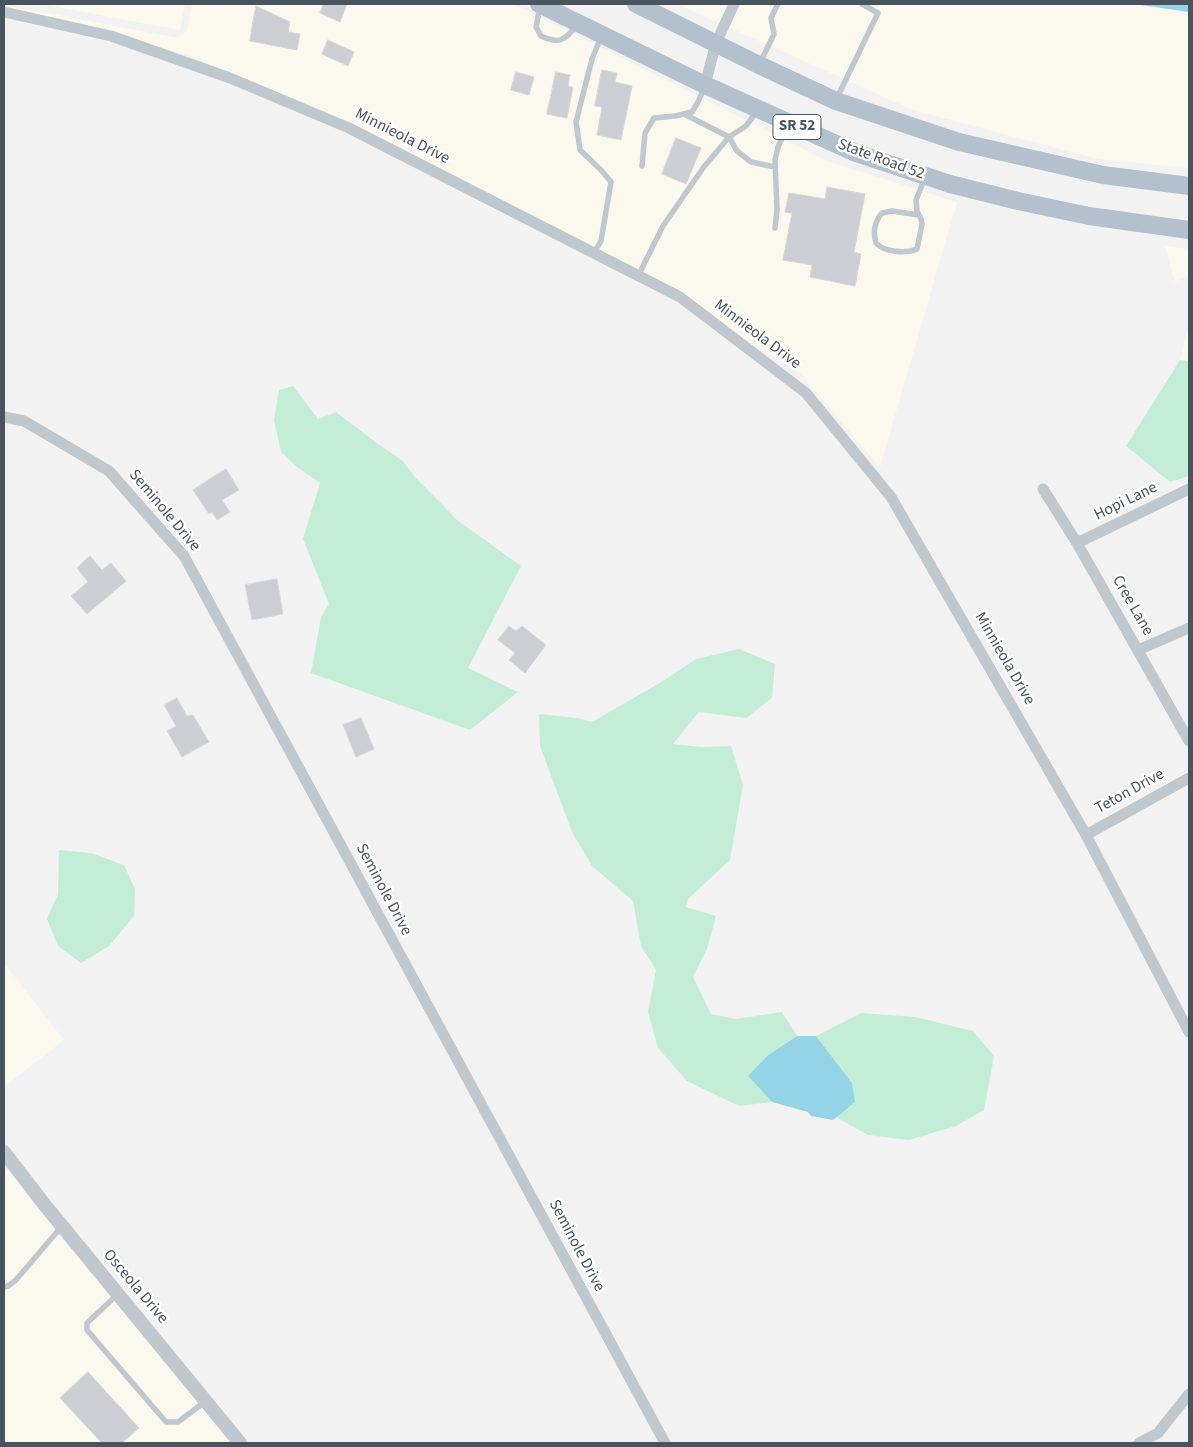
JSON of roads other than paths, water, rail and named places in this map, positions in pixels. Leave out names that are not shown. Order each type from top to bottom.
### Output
[{"type":"main road","name":"State Road 52","points":[[540,4],[758,109],[856,153],[925,176],[1018,201],[1076,213],[1189,230]]},
{"type":"main road","name":"SR 52","points":[[636,4],[836,101],[959,142],[1103,175],[1189,186]]},
{"type":"street","points":[[705,84],[716,43],[734,4]]},
{"type":"street","name":"Minnieola Drive","points":[[4,12],[111,36],[230,78],[349,128],[680,297],[806,393],[891,497],[1086,835],[1189,1032]]},
{"type":"street","name":"Seminole Drive","points":[[4,417],[24,422],[109,471],[184,556],[665,1443]]},
{"type":"street","name":"Cree Lane","points":[[1043,489],[1077,543],[1189,741]]},
{"type":"street","name":"Hopi Lane","points":[[1077,543],[1189,489]]},
{"type":"street","points":[[1138,650],[1189,628]]},
{"type":"street","name":"Teton Drive","points":[[1086,835],[1189,778]]},
{"type":"street","name":"Osceola Drive","points":[[4,1152],[62,1226],[207,1401],[234,1441]]},
{"type":"street","points":[[1139,1443],[1158,1433],[1189,1394]]},
{"type":"lane","points":[[540,4],[536,27],[541,36],[556,41],[560,40],[572,31],[577,23]]},
{"type":"lane","points":[[759,65],[774,34],[771,18],[778,4]]},
{"type":"lane","points":[[836,101],[878,13],[862,4]]},
{"type":"lane","points":[[594,253],[601,241],[610,182],[601,170],[580,150],[576,122],[592,59],[602,35]]},
{"type":"lane","points":[[642,166],[645,133],[654,118],[692,112],[705,84]]},
{"type":"lane","points":[[638,276],[663,226],[703,168],[729,137],[746,126],[758,109]]},
{"type":"lane","points":[[684,114],[729,137],[737,151],[751,162],[775,166]]},
{"type":"lane","points":[[775,228],[777,210],[775,166],[778,147],[789,123]]},
{"type":"lane","points":[[919,216],[892,210],[882,213],[877,220],[875,228],[876,243],[882,248],[891,250],[912,251],[917,249],[922,224],[919,216],[917,211],[916,200],[925,176]]},
{"type":"lane","points":[[4,1287],[16,1280],[62,1226]]},
{"type":"lane","points":[[118,1294],[87,1323],[87,1330],[166,1422],[178,1422],[207,1401]]},
{"type":"water","points":[[1134,4],[1189,4],[1189,12]]},
{"type":"water","points":[[797,1036],[816,1036],[852,1083],[855,1102],[833,1120],[811,1116],[808,1112],[772,1102],[748,1076],[768,1055]]}]
